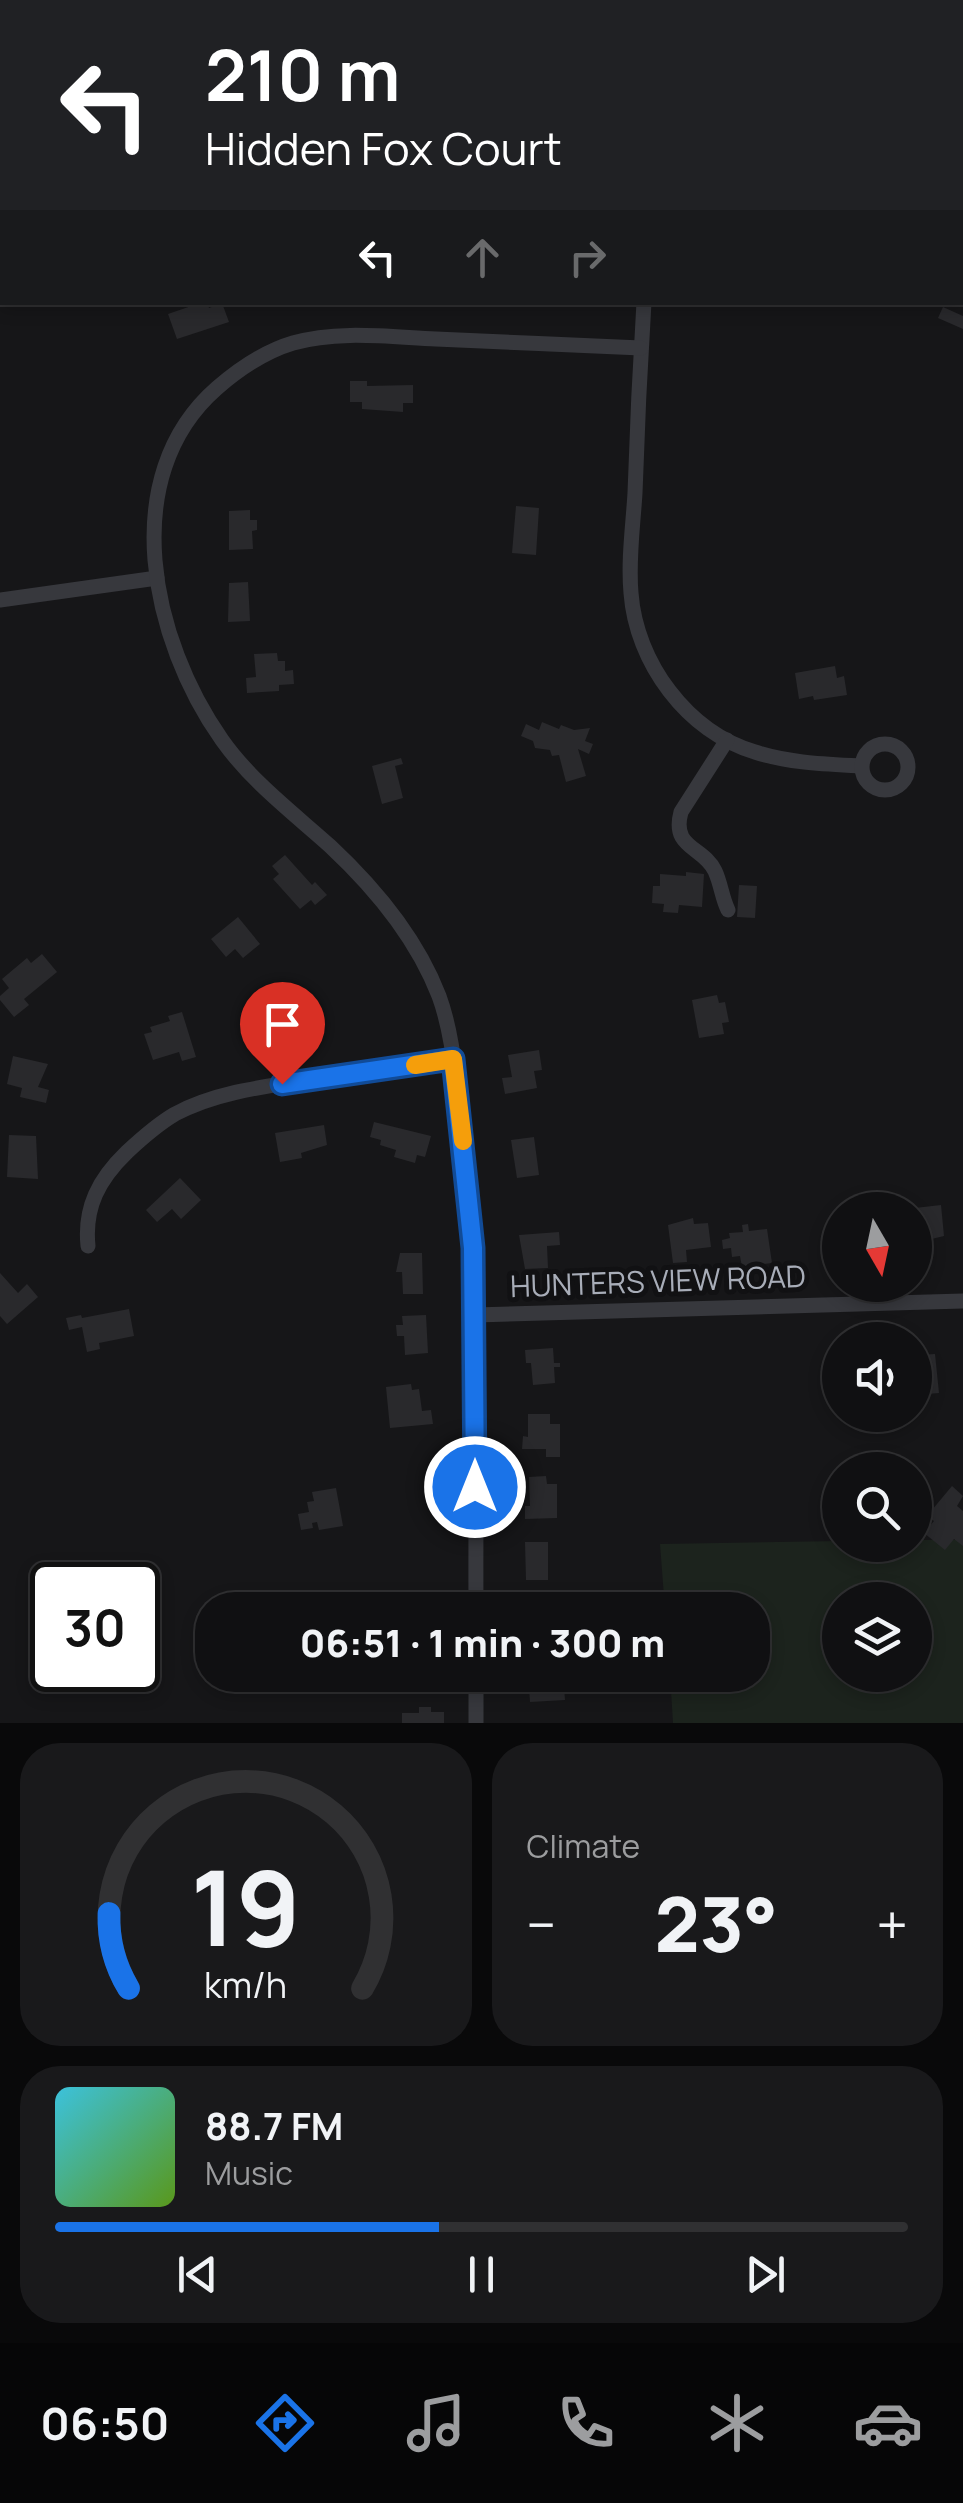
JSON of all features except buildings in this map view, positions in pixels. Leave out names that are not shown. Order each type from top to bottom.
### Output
[{"type":"street","points":[[644,305],[631,586],[642,645],[678,700],[700,723],[728,740],[779,758],[861,766]]},
{"type":"street","points":[[476,1592],[475,1316],[468,1177],[442,1004],[428,969],[405,931],[333,849],[253,776],[223,741],[198,702],[179,661],[157,578],[156,501],[175,440],[199,404],[230,377],[290,344],[335,337],[641,348]]},
{"type":"street","points":[[0,600],[157,578]]},
{"type":"street","points":[[728,740],[681,812],[678,824],[686,843],[715,870],[728,910]]},
{"type":"street","points":[[88,1246],[85,1222],[88,1206],[99,1186],[116,1162],[174,1114],[254,1088],[453,1059]]},
{"type":"street","name":"HUNTERS VIEW ROAD","points":[[475,1316],[963,1301]]},
{"type":"street","points":[[476,1692],[476,1723]]},
{"type":"shaded area","points":[[932,1540],[963,1540],[963,1723],[673,1723],[671,1692],[770,1692],[770,1592],[664,1592],[660,1544],[822,1541],[822,1562],[932,1562]]},
{"type":"slow traffic","points":[[415,1065],[453,1059],[463,1141]]},
{"type":"route","points":[[282,1084],[453,1059],[473,1248],[475,1487]]}]
